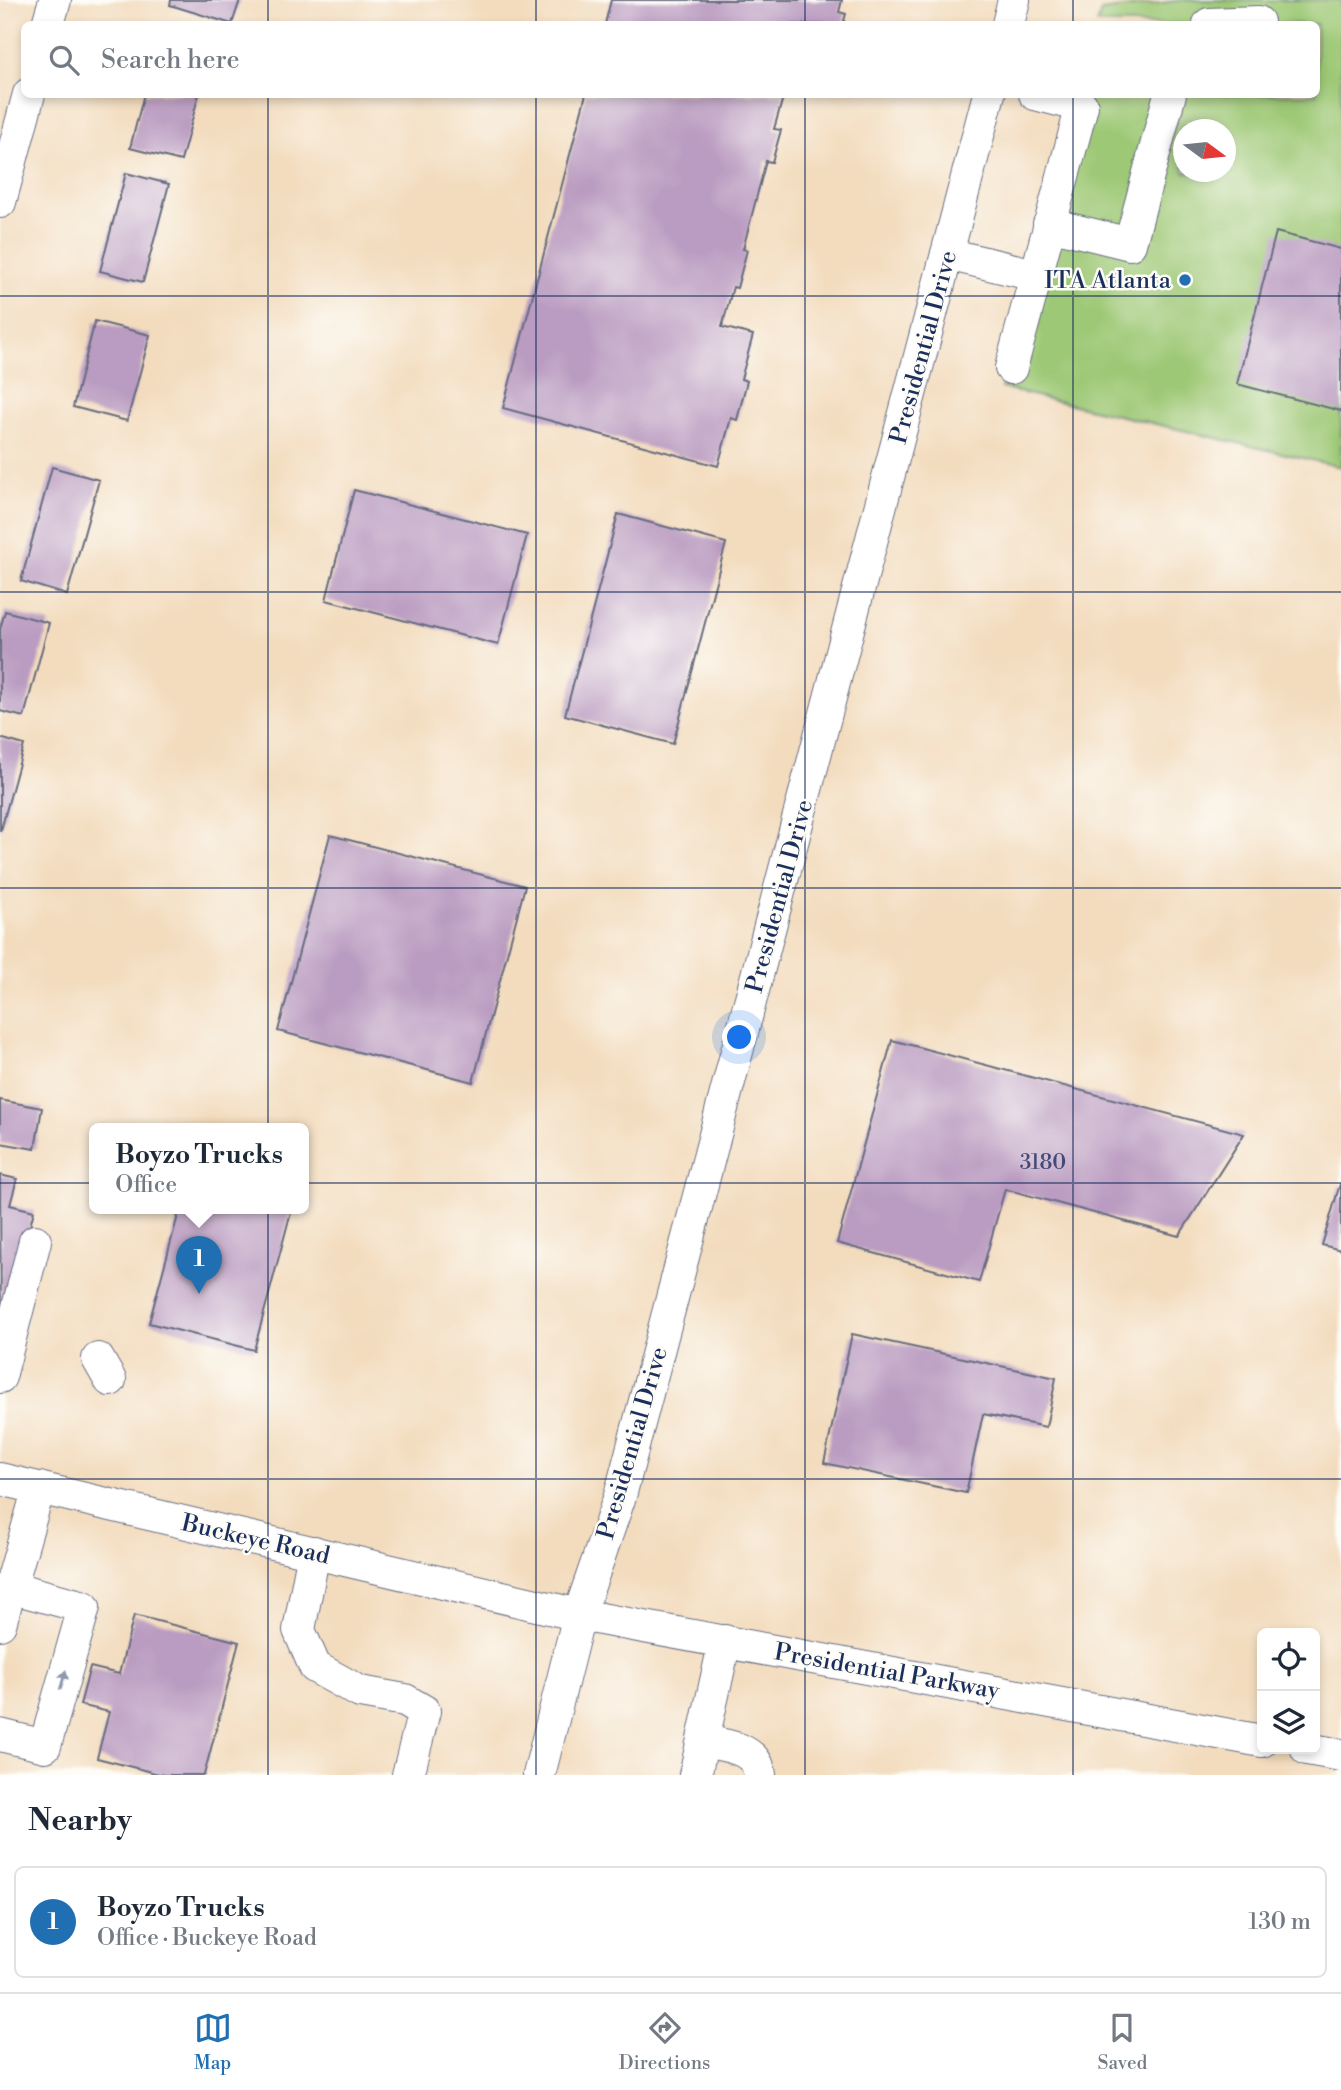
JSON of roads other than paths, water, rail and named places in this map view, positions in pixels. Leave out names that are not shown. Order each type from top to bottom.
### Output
[{"type":"street","points":[[49,21],[55,0]]},
{"type":"street","points":[[1009,21],[1014,0]]},
{"type":"street","points":[[0,202],[28,98]]},
{"type":"street","name":"Presidential Drive","points":[[539,1775],[579,1615],[620,1496],[988,98]]},
{"type":"street","points":[[1049,224],[1130,244],[1169,98]]},
{"type":"street","points":[[1010,368],[1084,100]]},
{"type":"street","points":[[947,254],[1035,275]]},
{"type":"street","points":[[0,1377],[35,1241]]},
{"type":"street","name":"Buckeye Road","points":[[0,1479],[512,1598]]},
{"type":"street","points":[[0,1624],[38,1488]]},
{"type":"street","points":[[314,1552],[299,1630],[315,1667],[360,1692],[405,1700],[424,1711],[408,1775]]},
{"type":"street","points":[[0,1735],[44,1746],[84,1608],[10,1587]]},
{"type":"street","name":"Presidential Parkway","points":[[512,1598],[579,1615],[1257,1740]]},
{"type":"street","points":[[695,1775],[725,1642]]},
{"type":"street","points":[[703,1741],[743,1750],[754,1758],[760,1775]]},
{"type":"street","points":[[1320,1751],[1341,1755]]},
{"type":"place","name":"ITA Atlanta","points":[[1185,280]]},
{"type":"place","name":"Boyzo Trucks","points":[[199,1294]]}]
